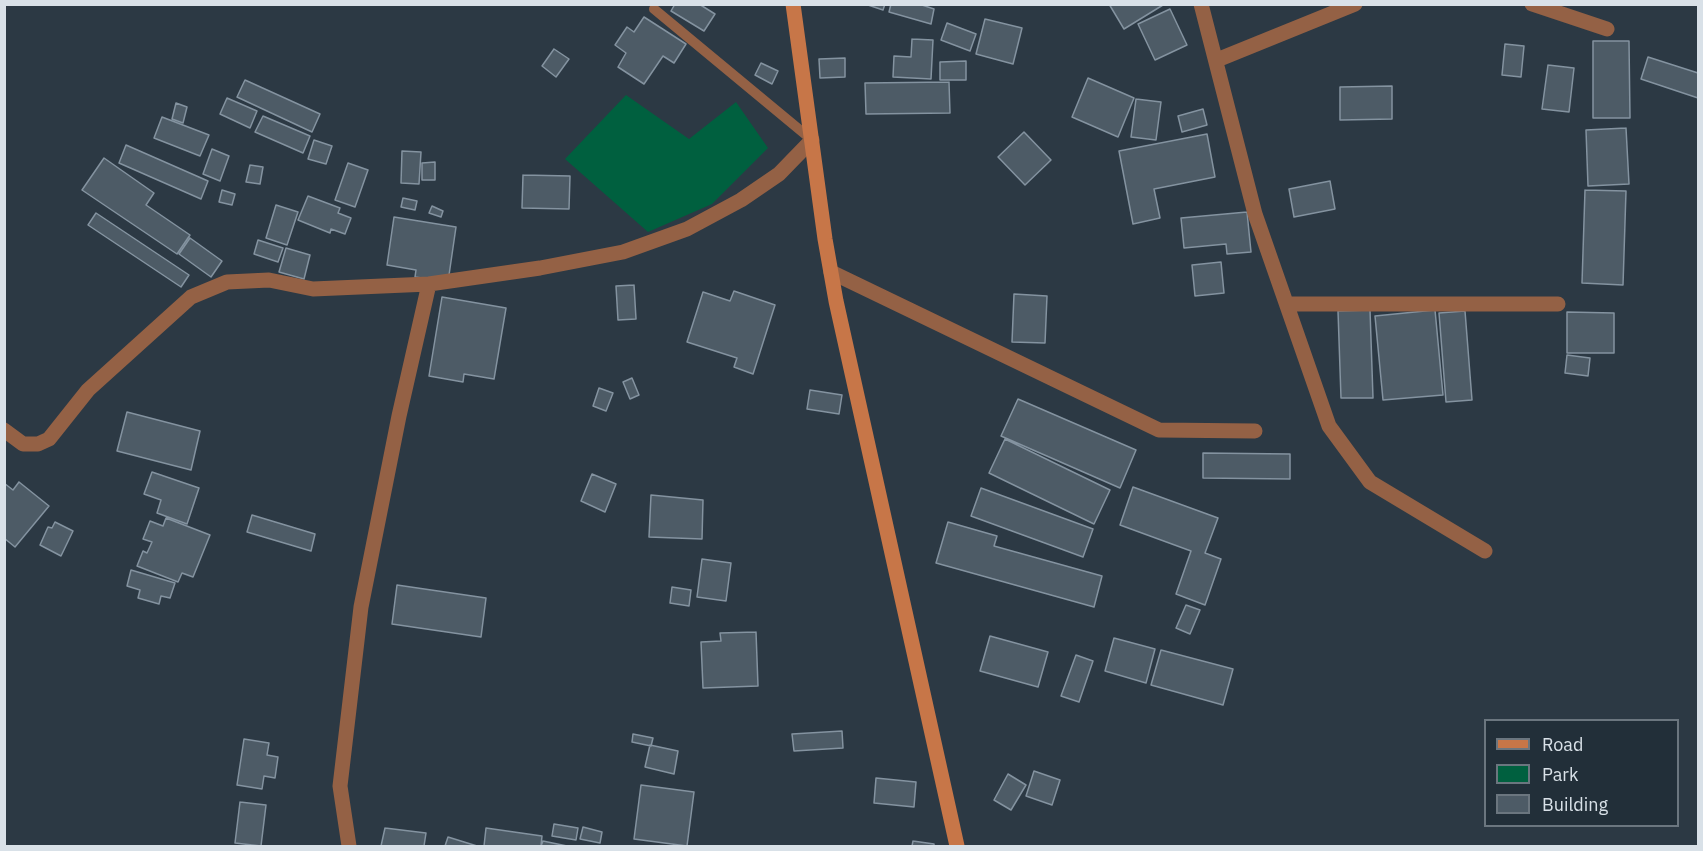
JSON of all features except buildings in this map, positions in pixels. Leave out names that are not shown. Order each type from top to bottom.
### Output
[{"type":"street","points":[[793,4],[831,272],[957,846]]},
{"type":"street","points":[[1201,4],[1255,214],[1329,426],[1370,482],[1485,551]]},
{"type":"street","points":[[1217,60],[1355,4]]},
{"type":"street","points":[[1532,4],[1607,29]]},
{"type":"street","points":[[4,430],[23,444],[38,444],[49,439],[88,390],[192,297],[227,282],[269,280],[313,289],[429,284],[540,268],[623,252],[687,229],[741,200],[779,174],[812,140]]},
{"type":"street","points":[[831,272],[1159,430],[1255,431]]},
{"type":"street","points":[[349,846],[340,786],[361,607],[399,416],[429,284]]},
{"type":"street","points":[[1287,304],[1558,304]]},
{"type":"lane","points":[[654,9],[812,140]]},
{"type":"green space","points":[[626,95],[689,139],[736,102],[768,148],[712,204],[648,232],[565,159]]}]
